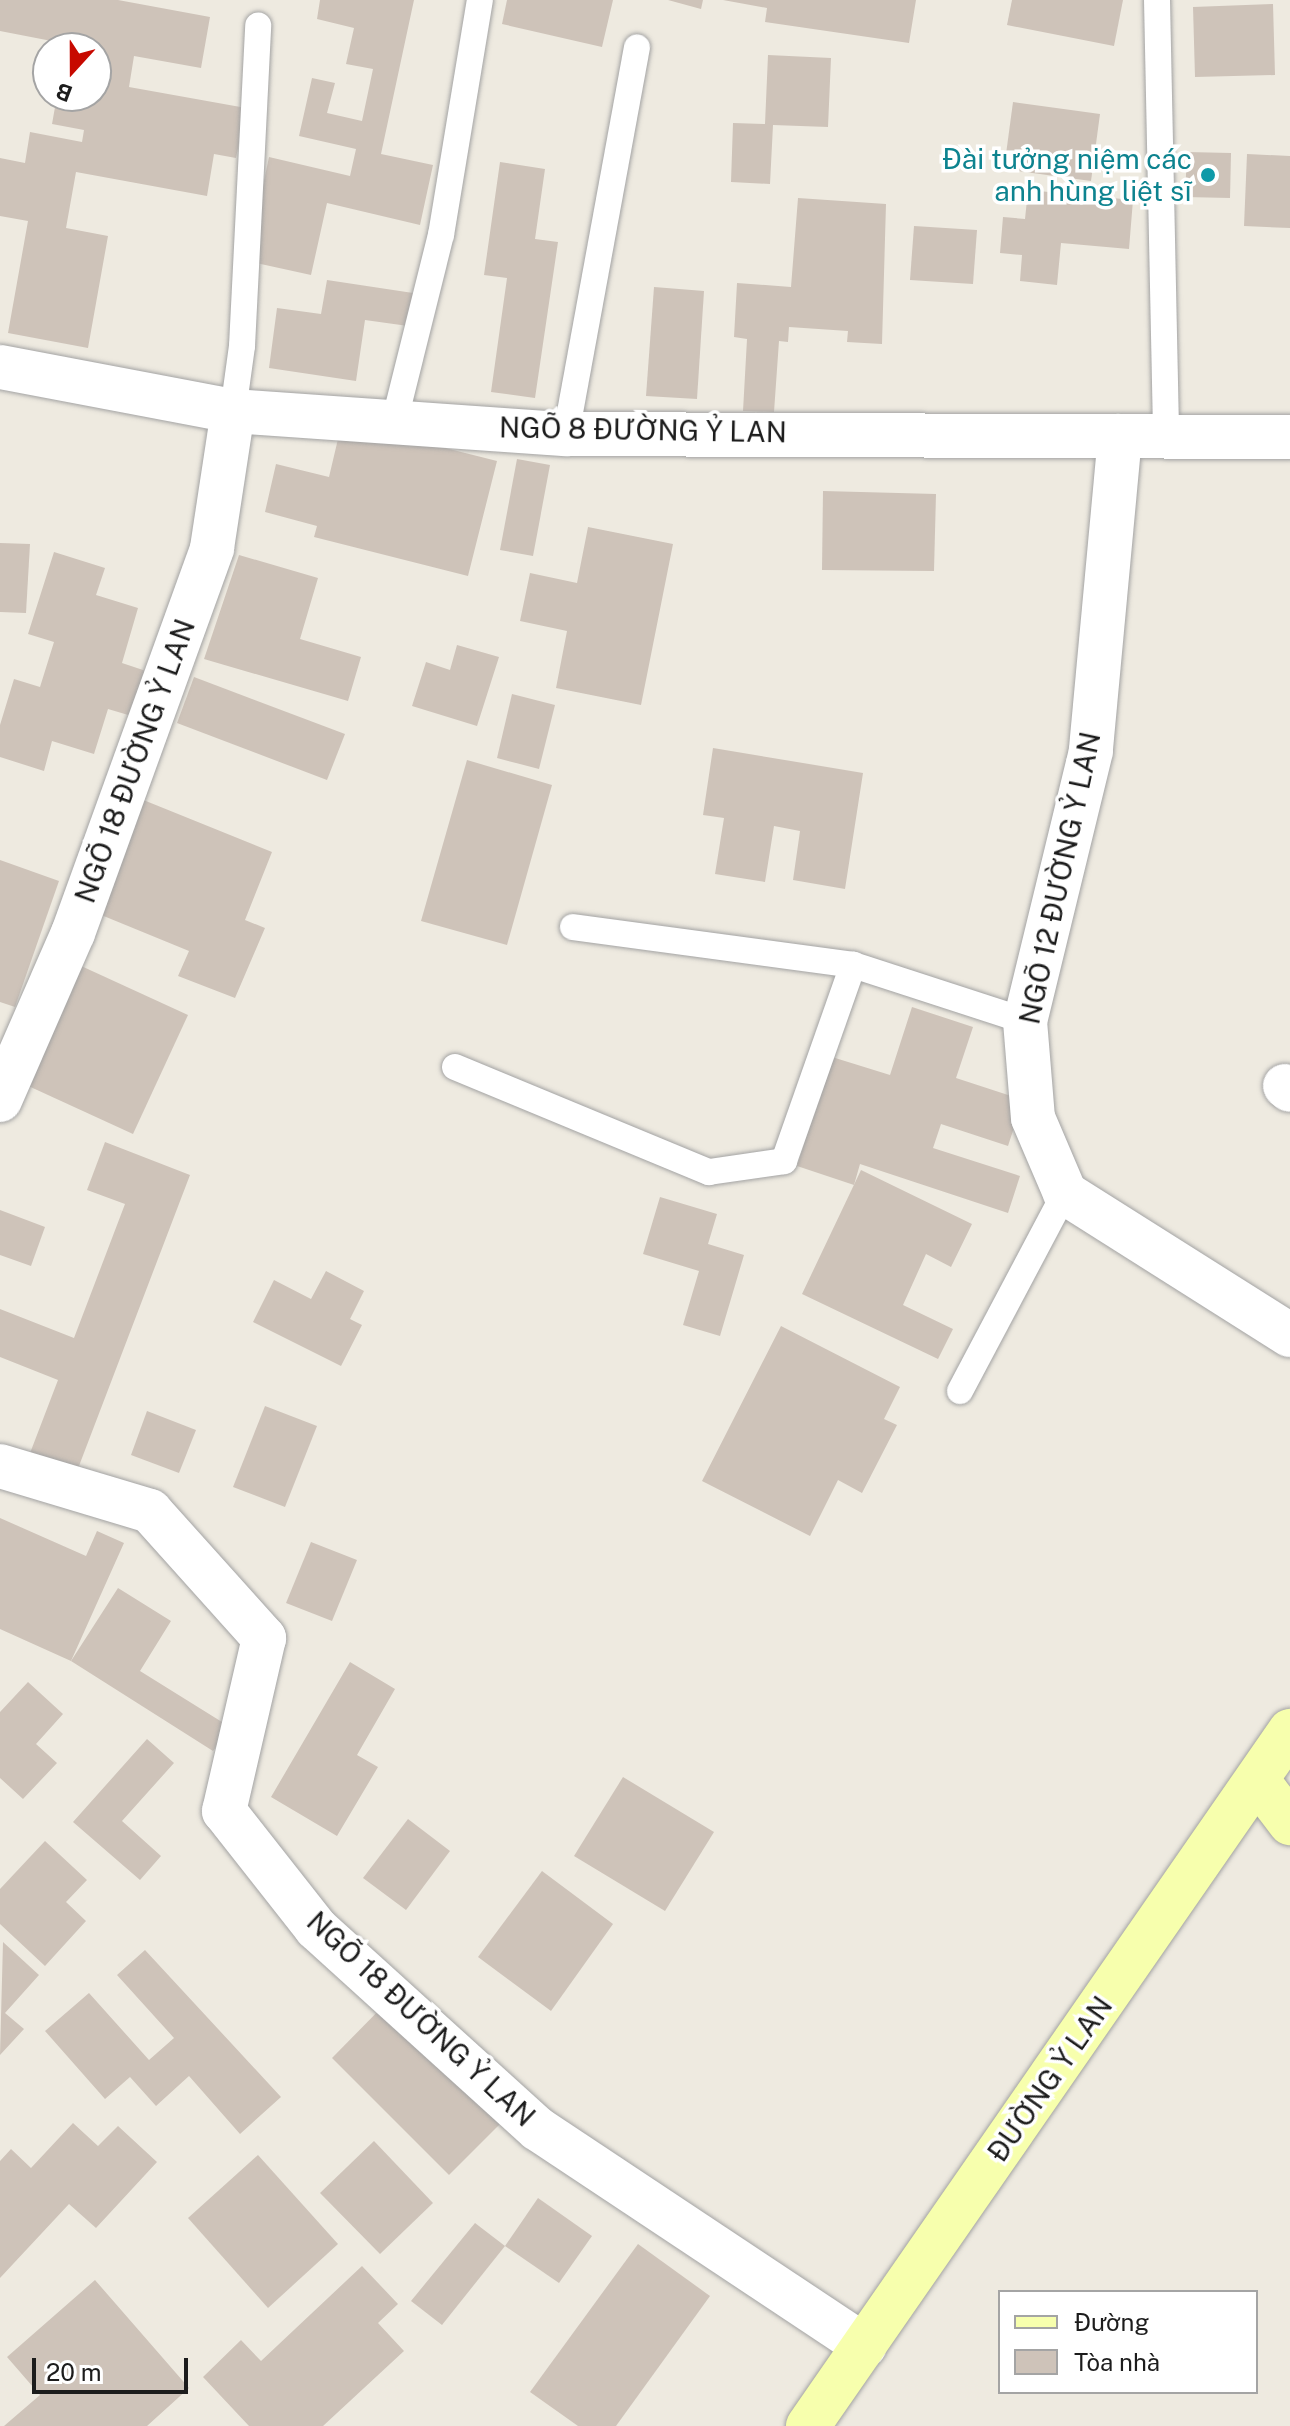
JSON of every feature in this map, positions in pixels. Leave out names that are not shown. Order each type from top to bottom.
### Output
[{"type":"main road","name":"ĐƯỜNG Ỷ LAN","points":[[808,2426],[1290,1731]]},
{"type":"main road","points":[[1258,1781],[1290,1823]]},
{"type":"street","name":"NGÕ 8 ĐƯỜNG Ỷ LAN","points":[[0,367],[233,411],[566,434],[1290,437]]},
{"type":"street","name":"NGÕ 18 ĐƯỜNG Ỷ LAN","points":[[0,1100],[73,933],[212,548],[233,411]]},
{"type":"street","name":"NGÕ 12 ĐƯỜNG Ỷ LAN","points":[[1065,1193],[1033,1118],[1025,1021],[1091,751],[1120,436]]},
{"type":"street","points":[[1065,1193],[1290,1335]]},
{"type":"street","name":"NGÕ 18 ĐƯỜNG Ỷ LAN","points":[[0,1466],[150,1511],[264,1638],[224,1811],[316,1928],[538,2129],[864,2346]]},
{"type":"lane","points":[[394,423],[441,235],[480,0]]},
{"type":"lane","points":[[1157,0],[1166,436]]},
{"type":"lane","points":[[233,411],[242,346],[258,25]]},
{"type":"lane","points":[[566,434],[637,47]]},
{"type":"lane","points":[[573,927],[853,965],[1025,1021]]},
{"type":"lane","points":[[455,1067],[709,1172],[784,1161],[853,965]]},
{"type":"lane","points":[[960,1391],[1065,1193]]},
{"type":"building","points":[[0,0],[118,0],[210,17],[201,68],[134,56],[129,87],[246,108],[236,158],[214,154],[207,196],[76,172],[66,228],[108,236],[88,348],[8,333],[28,221],[0,216],[0,158],[25,163],[30,132],[82,142],[84,130],[52,124],[54,112],[112,112],[112,32],[32,32],[32,37],[0,31]]},
{"type":"building","points":[[320,0],[414,0],[381,154],[433,165],[420,225],[327,203],[311,275],[247,261],[269,157],[350,176],[356,149],[299,136],[312,78],[335,83],[327,113],[362,121],[373,69],[346,64],[354,28],[317,19]]},
{"type":"building","points":[[507,0],[613,0],[602,47],[502,24]]},
{"type":"building","points":[[668,0],[703,0],[701,9]]},
{"type":"building","points":[[723,0],[916,0],[909,43],[765,22],[767,8]]},
{"type":"building","points":[[1012,0],[1123,0],[1114,46],[1007,25]]},
{"type":"building","points":[[1273,4],[1275,75],[1195,77],[1193,7]]},
{"type":"building","points":[[768,55],[831,58],[828,127],[773,125],[770,184],[731,182],[733,123],[765,124]]},
{"type":"building","points":[[1013,102],[1100,114],[1091,181],[1004,169]]},
{"type":"building","name":"Đài tưởng niệm các anh hùng liệt sĩ","points":[[1187,152],[1231,153],[1230,198],[1185,197]]},
{"type":"building","points":[[1247,154],[1290,156],[1290,228],[1244,226]]},
{"type":"building","points":[[500,162],[545,169],[535,239],[558,242],[535,398],[491,392],[507,278],[484,275]]},
{"type":"building","points":[[1028,190],[1133,200],[1129,249],[1061,243],[1057,285],[1020,281],[1022,255],[1000,253],[1003,217],[1025,219]]},
{"type":"building","points":[[798,198],[886,204],[882,344],[847,342],[848,331],[789,327],[788,342],[779,341],[774,412],[743,411],[747,339],[734,337],[737,283],[791,287]]},
{"type":"building","points":[[914,226],[977,230],[973,284],[910,280]]},
{"type":"building","points":[[327,280],[413,293],[408,326],[365,320],[356,381],[269,368],[277,308],[321,314]]},
{"type":"building","points":[[654,287],[704,291],[697,399],[646,396]]},
{"type":"building","points":[[342,422],[497,461],[468,576],[314,537],[317,526],[265,512],[276,464],[329,477]]},
{"type":"building","points":[[517,459],[550,465],[533,556],[500,550]]},
{"type":"building","points":[[823,491],[936,494],[934,571],[822,570]]},
{"type":"building","points":[[588,527],[673,544],[641,705],[556,688],[567,631],[520,621],[530,573],[577,583]]},
{"type":"building","points":[[0,543],[30,544],[26,613],[0,612]]},
{"type":"building","points":[[54,552],[105,568],[96,595],[138,608],[122,663],[149,672],[135,717],[108,709],[94,754],[52,741],[44,771],[0,757],[0,725],[14,679],[40,687],[54,642],[28,634]]},
{"type":"building","points":[[239,555],[318,578],[300,639],[361,657],[348,701],[204,659]]},
{"type":"building","points":[[457,645],[499,657],[477,726],[412,706],[426,662],[450,670]]},
{"type":"building","points":[[194,677],[345,734],[327,780],[177,723]]},
{"type":"building","points":[[512,694],[555,705],[539,769],[497,758]]},
{"type":"building","points":[[713,748],[863,773],[845,889],[793,880],[800,831],[774,826],[765,882],[715,874],[724,818],[703,815]]},
{"type":"building","points":[[467,760],[552,785],[507,945],[421,921]]},
{"type":"building","points":[[136,797],[272,852],[245,920],[265,928],[235,998],[178,976],[189,951],[89,910]]},
{"type":"building","points":[[0,860],[59,881],[15,1007],[0,1002]]},
{"type":"building","points":[[79,965],[188,1015],[133,1134],[24,1084]]},
{"type":"building","points":[[912,1007],[973,1027],[956,1078],[1023,1100],[1008,1146],[941,1124],[933,1148],[1020,1176],[1008,1213],[860,1164],[854,1185],[797,1166],[832,1057],[890,1075]]},
{"type":"building","points":[[105,1142],[190,1175],[74,1479],[27,1461],[58,1380],[0,1357],[0,1309],[74,1338],[125,1204],[87,1190]]},
{"type":"building","points":[[861,1170],[972,1224],[951,1267],[926,1254],[903,1305],[953,1329],[938,1359],[802,1294]]},
{"type":"building","points":[[660,1197],[717,1214],[708,1244],[744,1255],[720,1336],[683,1325],[699,1271],[643,1254]]},
{"type":"building","points":[[0,1210],[45,1227],[31,1266],[0,1255]]},
{"type":"building","points":[[326,1271],[364,1291],[350,1319],[362,1325],[341,1366],[253,1322],[274,1280],[311,1299]]},
{"type":"building","points":[[781,1326],[900,1387],[884,1419],[897,1425],[862,1493],[838,1480],[810,1536],[702,1481]]},
{"type":"building","points":[[265,1406],[317,1426],[285,1507],[233,1487]]},
{"type":"building","points":[[147,1411],[196,1430],[179,1473],[131,1455]]},
{"type":"building","points":[[0,1518],[86,1556],[97,1531],[124,1543],[71,1661],[0,1629]]},
{"type":"building","points":[[311,1542],[357,1560],[332,1621],[286,1603]]},
{"type":"building","points":[[118,1588],[171,1621],[140,1671],[230,1727],[213,1751],[71,1661]]},
{"type":"building","points":[[350,1662],[395,1689],[357,1755],[378,1767],[337,1836],[271,1797]]},
{"type":"building","points":[[28,1682],[63,1714],[36,1744],[57,1763],[23,1799],[0,1778],[0,1712]]},
{"type":"building","points":[[147,1739],[174,1763],[122,1821],[161,1856],[140,1880],[73,1822]]},
{"type":"building","points":[[623,1777],[714,1832],[665,1911],[574,1856]]},
{"type":"building","points":[[408,1819],[450,1851],[406,1910],[363,1878]]},
{"type":"building","points":[[45,1841],[87,1880],[66,1902],[86,1921],[45,1966],[0,1924],[0,1889]]},
{"type":"building","points":[[542,1871],[613,1924],[551,2011],[478,1957]]},
{"type":"building","points":[[3,1942],[39,1975],[5,2013],[24,2029],[0,2055]]},
{"type":"building","points":[[145,1950],[281,2097],[240,2134],[189,2076],[156,2106],[130,2077],[105,2099],[45,2031],[89,1993],[149,2060],[174,2038],[117,1975]]},
{"type":"building","points":[[391,1998],[510,2114],[449,2175],[332,2058]]},
{"type":"building","points":[[73,2123],[98,2146],[118,2126],[157,2162],[96,2228],[69,2204],[0,2278],[0,2161],[11,2149],[31,2168]]},
{"type":"building","points":[[374,2141],[433,2203],[380,2254],[320,2193]]},
{"type":"building","points":[[258,2155],[338,2244],[268,2308],[188,2218]]},
{"type":"building","points":[[538,2198],[592,2236],[559,2283],[505,2246]]},
{"type":"building","points":[[475,2223],[505,2246],[442,2325],[411,2301]]},
{"type":"building","points":[[638,2244],[710,2296],[616,2426],[578,2426],[530,2392]]},
{"type":"building","points":[[362,2266],[398,2304],[378,2323],[404,2351],[323,2426],[249,2426],[203,2377],[241,2340],[261,2361]]},
{"type":"building","points":[[95,2280],[189,2388],[147,2426],[4,2426],[40,2395],[7,2357]]},
{"type":"place","name":"Đài tưởng niệm các anh hùng liệt sĩ","points":[[1208,175]]}]
